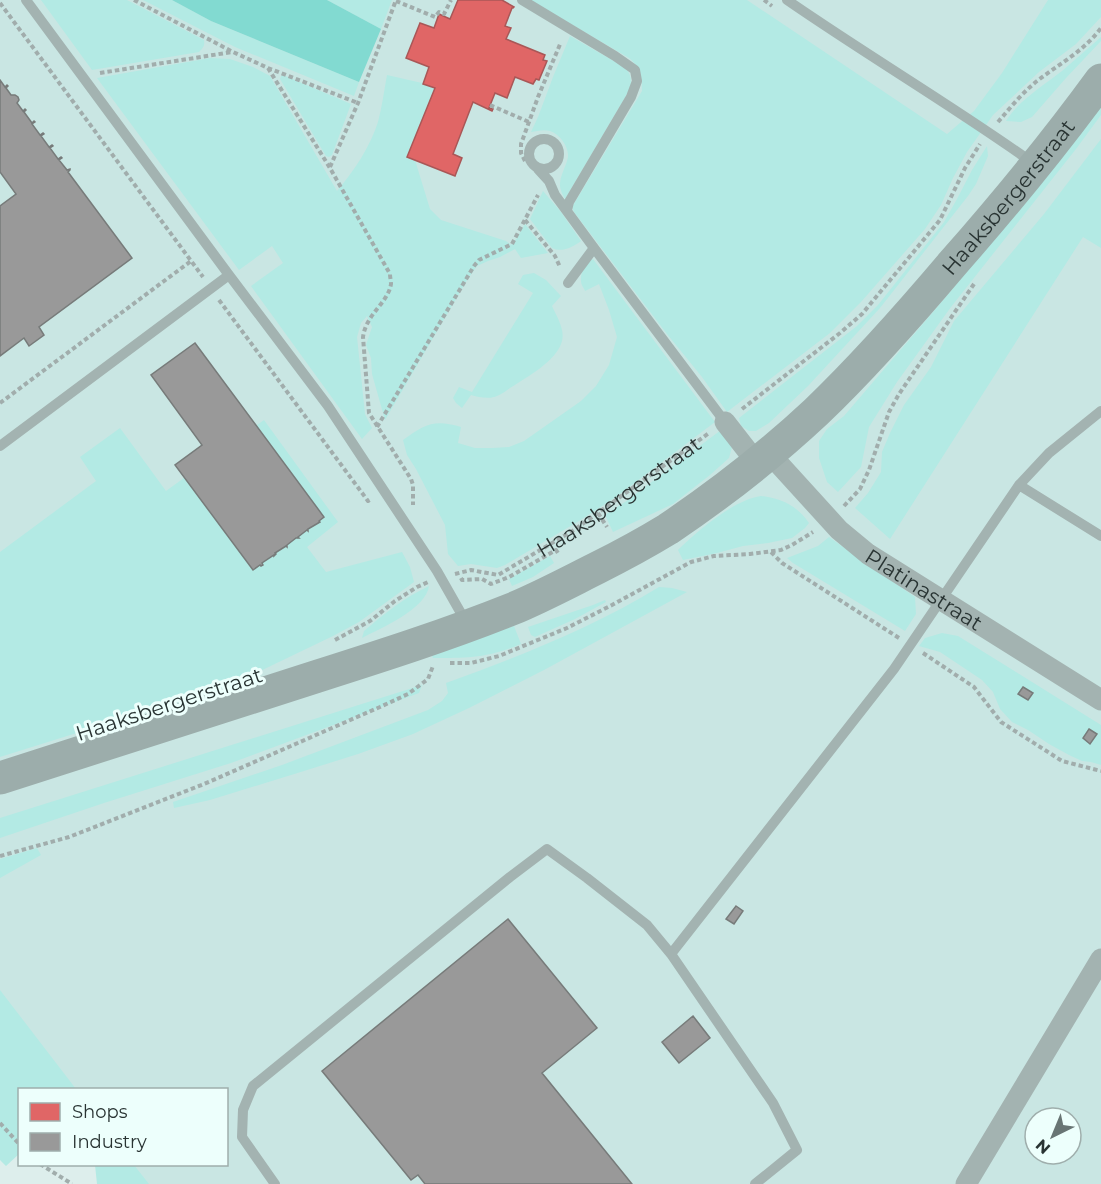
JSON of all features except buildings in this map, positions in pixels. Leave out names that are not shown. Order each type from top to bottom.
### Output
[{"type":"main road","name":"Haaksbergerstraat","points":[[0,778],[393,652],[468,625],[541,596],[617,558],[666,530],[763,458],[816,412],[879,348],[992,218],[1101,80]]},
{"type":"street","name":"Platinastraat","points":[[725,422],[763,458],[798,486],[848,538],[868,554],[1101,700]]},
{"type":"street","points":[[966,1184],[1101,959]]},
{"type":"lane","points":[[26,0],[229,276],[328,406],[441,578],[468,625]]},
{"type":"lane","points":[[522,0],[635,70],[637,81],[631,97],[569,202],[567,210]]},
{"type":"lane","points":[[787,0],[1035,165]]},
{"type":"lane","points":[[545,184],[559,159],[559,149],[552,141],[543,139],[534,143],[529,152],[530,162],[538,169],[545,184],[567,210],[725,422]]},
{"type":"lane","points":[[538,169],[553,167]]},
{"type":"lane","points":[[568,283],[594,248]]},
{"type":"lane","points":[[0,446],[229,276]]},
{"type":"lane","points":[[671,954],[894,669],[1019,485],[1049,453],[1101,411]]},
{"type":"lane","points":[[1019,485],[1101,536]]},
{"type":"lane","points":[[275,1184],[242,1137],[243,1110],[253,1086],[547,849],[647,925],[671,954],[773,1103],[796,1150],[755,1184]]},
{"type":"path","points":[[134,0],[233,52],[358,103]]},
{"type":"path","points":[[330,168],[358,103],[396,0],[435,17],[439,12],[444,14],[451,0]]},
{"type":"path","points":[[0,3],[368,501]]},
{"type":"path","points":[[525,162],[521,153],[521,144],[568,27]]},
{"type":"path","name":"Haaksbergerstraat","points":[[326,645],[370,621],[395,601],[417,588],[441,578],[471,570],[498,575],[574,530],[725,422],[840,333],[862,314],[940,220],[965,168],[979,145],[1011,106],[1036,82],[1068,60],[1101,28]]},
{"type":"path","points":[[82,75],[233,52]]},
{"type":"path","points":[[268,68],[330,168],[390,274],[391,285],[386,296],[364,328],[368,406],[369,413],[377,427],[411,479],[413,510]]},
{"type":"path","points":[[490,105],[529,122]]},
{"type":"path","points":[[377,427],[474,266],[479,260],[512,244],[545,184]]},
{"type":"path","points":[[525,220],[555,256],[568,283]]},
{"type":"path","points":[[0,403],[191,261]]},
{"type":"path","points":[[598,513],[607,527]]},
{"type":"path","points":[[452,566],[462,580],[482,579],[491,584],[509,577],[556,550],[558,553]]},
{"type":"path","points":[[771,551],[782,563],[974,687],[1001,722],[1062,761],[1101,771]]},
{"type":"path","points":[[0,856],[69,837],[204,784],[380,707],[408,694],[428,679],[435,663]]},
{"type":"path","points":[[0,1123],[18,1143]]},
{"type":"path","points":[[43,1166],[72,1184]]},
{"type":"shaded area","points":[[0,0],[1101,0],[1101,1184],[143,1184],[126,1166],[228,1166],[228,1088],[61,1088],[0,1012]]},
{"type":"shaded area","points":[[41,0],[127,0],[204,40],[204,45],[199,52],[92,70]]},
{"type":"shaded area","points":[[143,0],[172,0],[211,21],[359,82],[354,96],[235,47]]},
{"type":"shaded area","points":[[172,0],[327,0],[381,29],[359,82],[211,21]]},
{"type":"shaded area","points":[[327,0],[392,0],[381,29]]},
{"type":"shaded area","points":[[530,0],[747,0],[947,134],[974,111],[1002,73],[1048,0],[1101,0],[1101,17],[1076,44],[1039,72],[993,115],[967,152],[941,205],[925,229],[861,302],[830,333],[727,412],[572,207],[642,91],[638,69],[629,58]]},
{"type":"shaded area","points":[[570,36],[626,68],[631,83],[630,89],[565,199],[560,185],[568,157],[565,145],[557,135],[550,131],[531,132]]},
{"type":"shaded area","points":[[1101,37],[1101,41],[1032,117],[1021,122],[1006,121],[1024,100]]},
{"type":"shaded area","points":[[210,58],[230,59],[270,76],[337,191],[371,141],[379,116],[387,75],[422,83],[442,91],[415,160],[430,209],[441,220],[506,241],[511,245],[525,224],[548,253],[521,258],[515,249],[477,266],[385,420],[366,345],[372,327],[367,316],[361,323],[357,337],[365,414],[372,428],[362,439],[251,286],[283,263],[272,246],[239,270],[97,78]]},
{"type":"shaded area","points":[[283,75],[351,104],[332,155],[329,157],[326,156],[280,79]]},
{"type":"shaded area","points":[[1101,102],[1101,115],[951,307],[897,382],[869,427],[861,467],[838,492],[827,482],[819,458],[819,441],[827,429],[844,416],[951,291]]},
{"type":"shaded area","points":[[1101,139],[1101,248],[1083,237],[890,539],[855,508],[881,472],[882,452],[904,405],[931,367],[954,321],[1044,214]]},
{"type":"shaded area","points":[[987,146],[988,156],[976,184],[880,308],[808,386],[769,423],[756,431],[749,431],[741,426],[739,418],[857,326],[878,305],[944,222]]},
{"type":"shaded area","points":[[543,191],[581,241],[563,250],[552,248],[530,219]]},
{"type":"shaded area","points":[[593,259],[715,422],[616,497],[505,565],[497,568],[471,564],[458,566],[448,554],[445,525],[407,455],[403,440],[430,424],[444,423],[461,427],[458,443],[475,448],[509,447],[524,441],[581,401],[596,386],[609,365],[617,337],[599,284],[585,291],[581,284],[583,271]]},
{"type":"shaded area","points":[[534,273],[546,280],[561,296],[552,306],[562,332],[559,348],[548,362],[502,393],[489,398],[471,395],[462,408],[453,398],[459,387],[472,392],[533,293],[518,284],[523,275]]},
{"type":"shaded area","points":[[264,420],[338,522],[307,547],[326,572],[402,552],[410,567],[414,582],[359,622],[233,684],[0,757],[0,552],[96,481],[80,457],[120,428],[166,491]]},
{"type":"shaded area","points":[[721,430],[732,447],[729,458],[673,504],[613,532],[605,515]]},
{"type":"shaded area","points":[[761,496],[788,504],[800,512],[809,523],[792,538],[743,546],[683,560],[678,550],[695,534],[740,503]]},
{"type":"shaded area","points":[[829,537],[915,597],[916,614],[905,631],[787,558],[818,546]]},
{"type":"shaded area","points":[[550,556],[554,563],[533,577],[512,586],[509,579]]},
{"type":"shaded area","points":[[429,586],[420,602],[402,617],[362,638],[364,631],[387,612]]},
{"type":"shaded area","points":[[659,587],[687,592],[544,670],[413,734],[304,771],[210,800],[174,808],[173,802],[282,765],[428,710],[442,701],[448,693],[446,683],[555,640],[608,616]]},
{"type":"shaded area","points":[[605,600],[606,602],[575,619],[535,637],[531,635],[528,627]]},
{"type":"shaded area","points":[[514,626],[521,644],[509,649],[488,655],[468,657],[433,658],[431,654]]},
{"type":"shaded area","points":[[942,633],[958,636],[1101,725],[1101,765],[1082,761],[1069,755],[1012,722],[1000,709],[993,692],[982,680],[940,652],[919,646],[925,638]]},
{"type":"shaded area","points":[[422,685],[419,693],[231,763],[0,838],[0,818]]},
{"type":"shaded area","points":[[37,848],[41,855],[0,878],[0,859]]},
{"type":"shaded area","points":[[0,990],[75,1088],[18,1088],[18,1155],[6,1166],[0,1160]]},
{"type":"shaded area","points":[[95,1166],[135,1166],[149,1184],[97,1184]]}]
